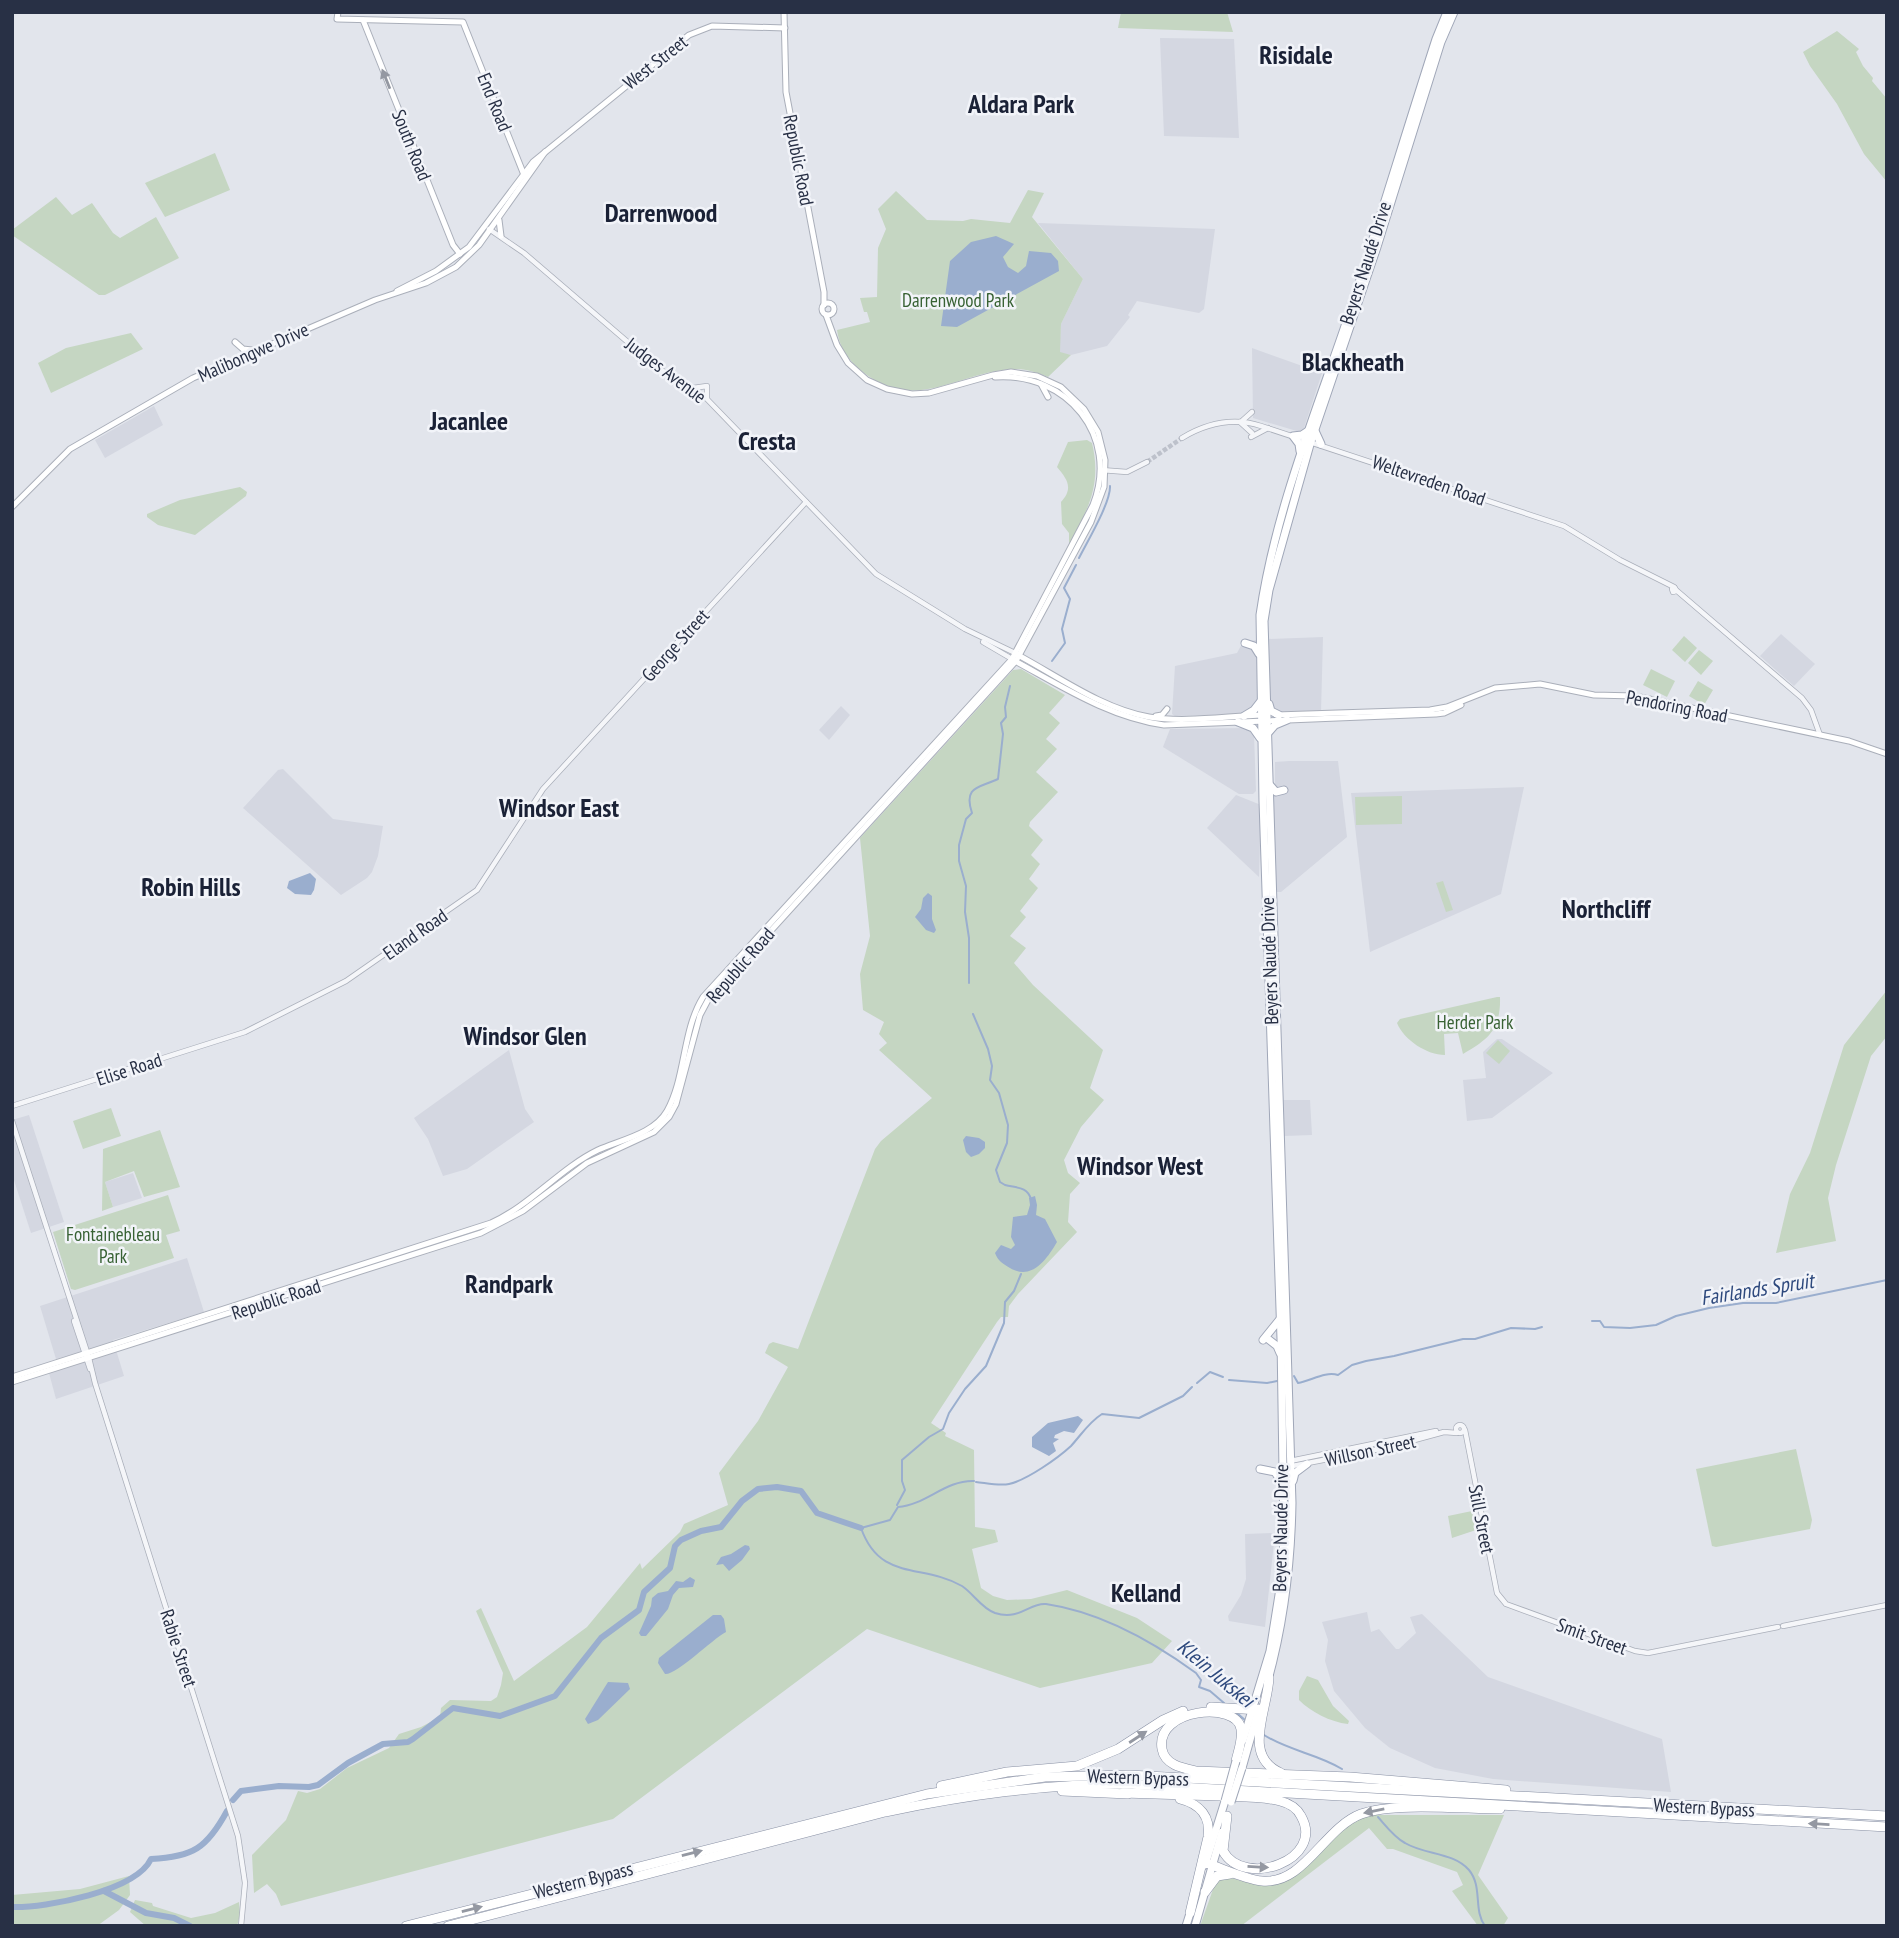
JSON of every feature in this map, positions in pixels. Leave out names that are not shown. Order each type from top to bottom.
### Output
[{"type":"highway","points":[[1269,1677],[1259,1739],[1260,1752],[1265,1763],[1274,1770],[1297,1777]]},
{"type":"highway","points":[[927,1794],[942,1786],[986,1775],[1077,1766],[1118,1749],[1171,1715],[1184,1710],[1256,1709]]},
{"type":"highway","points":[[1239,1764],[1241,1729],[1232,1715],[1185,1715],[1168,1726],[1163,1734],[1165,1757],[1183,1768],[1489,1788],[1567,1804]]},
{"type":"highway","name":"Western Bypass","points":[[406,1926],[927,1794],[1009,1781],[1107,1774],[1567,1804],[1667,1815],[1887,1827]]},
{"type":"highway","name":"Western Bypass","points":[[448,1926],[885,1812],[1007,1790],[1082,1784],[1887,1816]]},
{"type":"highway","points":[[1007,1790],[1019,1794],[1082,1791],[1279,1800],[1295,1808],[1302,1817],[1305,1828],[1303,1842],[1298,1852],[1279,1865],[1260,1868],[1239,1865],[1232,1862],[1223,1851],[1227,1816]]},
{"type":"highway","points":[[1123,1793],[1188,1801],[1199,1807],[1206,1817],[1209,1832],[1190,1913]]},
{"type":"highway","points":[[1209,1864],[1264,1881],[1285,1877],[1303,1864],[1340,1826],[1362,1814],[1401,1808],[1541,1810],[1567,1804]]},
{"type":"highway","points":[[1205,1892],[1220,1875],[1242,1876]]},
{"type":"main road","name":"Republic Road","points":[[784,12],[786,92],[827,304]]},
{"type":"main road","name":"Beyers Naudé Drive","points":[[1256,1709],[1269,1677],[1283,1616],[1292,1503],[1286,1464],[1281,1382],[1262,741],[1266,693],[1264,621],[1269,590],[1310,436],[1436,39],[1447,12]]},
{"type":"main road","name":"Beyers Naudé Drive","points":[[1195,1926],[1205,1892],[1209,1864],[1268,1662],[1277,1615],[1283,1554],[1282,1487],[1286,1464],[1269,783],[1267,734],[1261,701],[1259,621],[1264,585],[1301,455],[1377,247],[1441,42],[1454,12]]},
{"type":"main road","points":[[339,15],[351,20],[362,20]]},
{"type":"main road","name":"End Road","points":[[362,20],[463,22],[523,173],[524,182]]},
{"type":"main road","name":"South Road","points":[[362,20],[454,248],[460,254]]},
{"type":"main road","name":"West Street","points":[[523,173],[664,53],[694,32],[712,26],[785,28]]},
{"type":"main road","name":"West Street","points":[[524,182],[545,152]]},
{"type":"main road","name":"Malibongwe Drive","points":[[393,293],[404,292],[449,271],[475,250],[523,173]]},
{"type":"main road","name":"Malibongwe Drive","points":[[12,506],[64,454],[211,368],[393,293],[449,263],[499,217],[524,182]]},
{"type":"main road","points":[[486,236],[501,237],[499,217]]},
{"type":"main road","points":[[449,263],[454,248]]},
{"type":"main road","points":[[460,254],[475,250]]},
{"type":"main road","points":[[827,304],[834,309],[829,315],[822,310],[827,304]]},
{"type":"main road","name":"Republic Road","points":[[12,1377],[481,1233],[523,1211],[587,1163],[656,1130],[669,1117],[676,1104],[700,1015],[708,1000],[1016,657],[1097,509],[1103,492],[1103,448],[1096,427],[1079,402],[1066,391],[1044,379],[1021,372],[1003,373],[922,394],[887,389],[867,380],[848,363],[837,345],[829,315]]},
{"type":"main road","points":[[235,342],[246,350],[255,349]]},
{"type":"main road","points":[[211,368],[233,353]]},
{"type":"main road","name":"Republic Road","points":[[984,378],[1016,377],[1040,383],[1067,397],[1080,411],[1091,430],[1103,470]]},
{"type":"main road","points":[[1040,383],[1050,397],[1067,397]]},
{"type":"main road","points":[[1293,436],[1310,436],[1321,444]]},
{"type":"main road","points":[[1293,436],[1300,445],[1301,455]]},
{"type":"main road","points":[[1259,641],[1264,621]]},
{"type":"main road","points":[[1245,643],[1254,646],[1259,655]]},
{"type":"main road","name":"Judges Avenue","points":[[1016,657],[1107,703],[1146,716],[1166,719],[1244,716],[1264,718]]},
{"type":"main road","name":"Judges Avenue","points":[[1016,657],[1096,705],[1130,719],[1168,725],[1264,718]]},
{"type":"main road","name":"Pendoring Road","points":[[1264,718],[1279,715],[1447,708],[1487,690],[1540,684],[1594,695],[1627,695],[1806,732]]},
{"type":"main road","name":"Pendoring Road","points":[[1264,718],[1287,720],[1444,713],[1481,694],[1506,687]]},
{"type":"main road","points":[[1266,693],[1271,711],[1279,715]]},
{"type":"main road","points":[[1244,716],[1255,710],[1261,701]]},
{"type":"main road","points":[[1146,716],[1160,715],[1167,709]]},
{"type":"main road","points":[[1267,734],[1275,725],[1287,720]]},
{"type":"main road","points":[[1238,722],[1254,728],[1262,741]]},
{"type":"main road","points":[[1806,732],[1849,741],[1887,754]]},
{"type":"main road","points":[[1269,783],[1276,792],[1284,790]]},
{"type":"main road","points":[[1280,1319],[1265,1340],[1277,1346],[1281,1353]]},
{"type":"main road","name":"Republic Road","points":[[12,1382],[86,1356]]},
{"type":"main road","points":[[1292,1503],[1294,1476],[1307,1464]]},
{"type":"main road","points":[[1260,1469],[1275,1472],[1282,1487]]},
{"type":"main road","name":"Beyers Naudé Drive","points":[[1186,1926],[1227,1816],[1228,1801]]},
{"type":"street","name":"Judges Avenue","points":[[488,228],[524,253],[658,368],[708,399],[876,574],[1016,657]]},
{"type":"street","points":[[692,388],[707,386],[708,399]]},
{"type":"street","points":[[1241,422],[1252,412]]},
{"type":"street","points":[[1241,422],[1252,435],[1269,428]]},
{"type":"street","points":[[1182,438],[1210,424],[1241,422],[1293,436]]},
{"type":"street","name":"Weltevreden Road","points":[[1321,444],[1564,526],[1667,584],[1802,698],[1811,710],[1821,736]]},
{"type":"street","points":[[1103,470],[1127,472],[1147,462]]},
{"type":"street","name":"George Street","points":[[543,789],[806,502]]},
{"type":"street","points":[[1806,732],[1813,718]]},
{"type":"street","name":"Eland Road","points":[[245,1032],[346,982],[477,891],[543,789]]},
{"type":"street","name":"Elise Road","points":[[12,1106],[245,1032]]},
{"type":"street","name":"Rabie Street","points":[[12,1121],[238,1836],[245,1883],[241,1926]]},
{"type":"street","name":"Still Street","points":[[1468,1444],[1458,1431],[1465,1430],[1468,1444],[1497,1593]]},
{"type":"street","name":"Willson Street","points":[[1286,1464],[1458,1431]]},
{"type":"street","name":"Willson Street","points":[[1286,1464],[1307,1464],[1385,1448],[1443,1432],[1458,1431]]},
{"type":"street","name":"Smit Street","points":[[1497,1593],[1503,1602],[1513,1607],[1648,1653],[1887,1605]]},
{"type":"shaded area","points":[[1160,38],[1234,39],[1239,138],[1164,136]]},
{"type":"shaded area","points":[[1038,223],[1215,229],[1204,309],[1199,313],[1137,301],[1128,315],[1130,317],[1107,346],[1071,355],[1059,353],[1061,324],[1083,279]]},
{"type":"shaded area","points":[[1252,348],[1322,373],[1303,431],[1253,418]]},
{"type":"shaded area","points":[[154,406],[163,425],[105,458],[95,440]]},
{"type":"shaded area","points":[[1781,634],[1815,664],[1794,686],[1760,656]]},
{"type":"shaded area","points":[[1323,637],[1321,712],[1274,711],[1271,705],[1267,639]]},
{"type":"shaded area","points":[[1256,640],[1258,703],[1245,714],[1172,714],[1175,666],[1237,653],[1243,642]]},
{"type":"shaded area","points":[[841,706],[850,715],[829,740],[819,730]]},
{"type":"shaded area","points":[[1247,728],[1254,735],[1256,791],[1253,794],[1239,794],[1163,747],[1170,729]]},
{"type":"shaded area","points":[[1338,761],[1347,837],[1281,892],[1275,892],[1272,800],[1275,762]]},
{"type":"shaded area","points":[[283,769],[333,819],[383,826],[378,856],[372,872],[341,895],[243,808],[278,770]]},
{"type":"shaded area","points":[[1524,787],[1501,894],[1370,952],[1351,793]]},
{"type":"shaded area","points":[[1236,795],[1261,805],[1259,877],[1207,828]]},
{"type":"shaded area","points":[[1497,1039],[1502,1039],[1553,1073],[1492,1118],[1467,1121],[1463,1080],[1486,1078],[1483,1052]]},
{"type":"shaded area","points":[[509,1050],[525,1109],[534,1122],[467,1169],[443,1176],[428,1139],[414,1118]]},
{"type":"shaded area","points":[[1283,1100],[1310,1100],[1312,1135],[1284,1136]]},
{"type":"shaded area","points":[[29,1115],[64,1222],[31,1233],[12,1174],[12,1120]]},
{"type":"shaded area","points":[[133,1173],[142,1198],[113,1207],[105,1182]]},
{"type":"shaded area","points":[[187,1258],[204,1312],[113,1340],[124,1376],[56,1399],[49,1373],[59,1369],[40,1306]]},
{"type":"shaded area","points":[[1275,1533],[1265,1627],[1229,1621],[1228,1616],[1241,1595],[1246,1579],[1245,1534]]},
{"type":"shaded area","points":[[1367,1612],[1371,1632],[1379,1629],[1396,1649],[1416,1633],[1410,1617],[1422,1614],[1488,1677],[1662,1739],[1671,1792],[1493,1779],[1435,1768],[1390,1748],[1365,1728],[1334,1691],[1325,1661],[1328,1640],[1322,1622]]},
{"type":"green space","points":[[1121,12],[1227,12],[1233,32],[1118,28]]},
{"type":"green space","points":[[1837,31],[1859,49],[1856,52],[1863,66],[1887,99],[1887,182],[1864,154],[1837,104],[1803,52]]},
{"type":"green space","points":[[215,153],[230,190],[165,217],[145,183]]},
{"type":"green space","name":"Darrenwood Park","points":[[1028,190],[1044,193],[1032,217],[1083,279],[1061,324],[1060,352],[1071,355],[1048,377],[1029,370],[995,371],[936,388],[917,390],[898,389],[878,382],[857,367],[841,346],[837,330],[870,322],[860,298],[877,297],[878,248],[886,229],[878,209],[896,191],[927,220],[971,219],[1010,223]]},
{"type":"green space","points":[[56,197],[72,215],[92,203],[113,233],[120,238],[156,217],[179,258],[105,295],[99,295],[12,235],[12,230]]},
{"type":"green space","points":[[131,333],[143,349],[51,393],[38,363],[66,348]]},
{"type":"green space","points":[[1087,440],[1092,443],[1095,458],[1094,484],[1087,508],[1069,545],[1069,533],[1062,524],[1061,502],[1068,484],[1057,467],[1068,442]]},
{"type":"green space","points":[[240,487],[247,492],[246,496],[195,535],[158,525],[147,517],[147,514],[180,500]]},
{"type":"green space","points":[[1684,636],[1697,648],[1685,662],[1672,650]]},
{"type":"green space","points":[[1699,650],[1713,661],[1701,675],[1688,663]]},
{"type":"green space","points":[[1021,669],[1065,695],[1049,713],[1060,723],[1046,739],[1057,749],[1036,772],[1058,792],[1030,822],[1029,826],[1043,840],[1031,855],[1040,864],[1029,879],[1038,888],[1020,911],[1026,917],[1010,936],[1026,948],[1014,963],[1033,985],[1103,1050],[1090,1088],[1104,1100],[1081,1127],[1064,1160],[1068,1173],[1080,1183],[1070,1194],[1068,1222],[1077,1232],[1018,1294],[1009,1306],[1008,1317],[1001,1317],[997,1322],[931,1423],[946,1433],[945,1436],[974,1450],[975,1527],[995,1530],[998,1542],[972,1549],[981,1588],[993,1596],[1007,1600],[1031,1599],[1067,1590],[1137,1618],[1172,1641],[1152,1663],[1040,1688],[867,1629],[613,1819],[281,1906],[276,1894],[267,1884],[254,1893],[252,1855],[286,1820],[298,1791],[307,1793],[320,1789],[347,1768],[389,1748],[399,1734],[440,1717],[441,1708],[450,1700],[491,1701],[497,1697],[503,1673],[476,1611],[481,1608],[514,1681],[587,1627],[640,1563],[642,1569],[680,1532],[684,1524],[728,1505],[719,1473],[758,1421],[788,1367],[765,1353],[769,1344],[773,1342],[798,1349],[875,1149],[932,1098],[879,1050],[887,1043],[879,1034],[884,1022],[863,1010],[860,974],[870,936],[860,838],[1013,670]]},
{"type":"green space","points":[[1651,669],[1675,681],[1667,697],[1643,685]]},
{"type":"green space","points":[[1698,681],[1713,690],[1704,705],[1689,696]]},
{"type":"green space","points":[[1402,796],[1402,824],[1356,825],[1355,797]]},
{"type":"green space","points":[[1443,881],[1453,910],[1446,912],[1436,883]]},
{"type":"green space","points":[[1887,990],[1887,1036],[1871,1056],[1828,1198],[1836,1241],[1776,1253],[1790,1194],[1810,1153],[1844,1045]]},
{"type":"green space","name":"Herder Park","points":[[1500,997],[1500,1008],[1492,1032],[1463,1054],[1458,1033],[1444,1034],[1445,1055],[1438,1054],[1411,1041],[1397,1023],[1400,1019]]},
{"type":"green space","points":[[1498,1040],[1510,1051],[1499,1064],[1486,1053]]},
{"type":"green space","points":[[111,1108],[121,1136],[83,1149],[73,1121]]},
{"type":"green space","points":[[160,1130],[180,1187],[144,1197],[134,1171],[105,1182],[113,1207],[102,1211],[103,1149]]},
{"type":"green space","name":"Fontainebleau Park","points":[[168,1195],[180,1231],[166,1235],[174,1258],[75,1290],[71,1289],[53,1232]]},
{"type":"green space","points":[[1796,1449],[1812,1520],[1810,1529],[1712,1546],[1696,1469]]},
{"type":"green space","points":[[1472,1511],[1476,1530],[1452,1538],[1448,1516]]},
{"type":"green space","points":[[1307,1676],[1318,1680],[1333,1706],[1349,1721],[1348,1724],[1321,1716],[1299,1700],[1299,1691]]},
{"type":"green space","points":[[1372,1815],[1504,1815],[1478,1875],[1508,1918],[1503,1926],[1478,1926],[1452,1891],[1463,1885],[1457,1872],[1387,1849],[1369,1828],[1241,1926],[1200,1926],[1216,1881],[1225,1876],[1258,1884],[1284,1882],[1346,1827]]},
{"type":"green space","points":[[129,1876],[130,1895],[119,1910],[97,1926],[12,1926],[12,1895],[80,1889]]},
{"type":"green space","points":[[135,1900],[152,1903],[153,1906],[191,1918],[215,1913],[239,1902],[240,1915],[237,1926],[146,1926],[130,1912]]},
{"type":"water","points":[[996,236],[1014,244],[1003,257],[1008,267],[1018,273],[1026,266],[1029,251],[1051,253],[1058,261],[1059,271],[957,327],[941,326],[950,261],[971,242]]},
{"type":"water","points":[[310,873],[316,879],[311,895],[295,894],[287,888],[289,881]]},
{"type":"water","points":[[928,893],[932,896],[932,919],[936,930],[934,933],[926,930],[915,917]]},
{"type":"water","points":[[966,1136],[979,1138],[985,1142],[985,1148],[971,1157],[966,1152],[963,1140]]},
{"type":"water","points":[[1035,1196],[1036,1215],[1045,1219],[1057,1242],[1038,1266],[1025,1272],[1018,1271],[1003,1264],[995,1253],[1001,1245],[1011,1249],[1015,1245],[1011,1237],[1013,1217],[1027,1215],[1029,1198]]},
{"type":"water","points":[[1078,1416],[1083,1420],[1074,1433],[1064,1431],[1055,1435],[1054,1438],[1059,1439],[1053,1443],[1056,1451],[1049,1456],[1032,1447],[1032,1437],[1048,1423]]},
{"type":"water","points":[[745,1545],[750,1549],[729,1571],[723,1564],[716,1565],[721,1557]]},
{"type":"water","points":[[690,1577],[695,1580],[693,1587],[679,1588],[668,1609],[646,1636],[641,1636],[639,1633],[652,1598],[658,1593],[668,1591],[676,1581],[683,1582]]},
{"type":"water","points":[[713,1615],[721,1615],[726,1632],[677,1669],[665,1674],[658,1663],[659,1658]]},
{"type":"water","points":[[608,1682],[628,1683],[630,1689],[598,1720],[588,1724],[585,1719]]},
{"type":"waterway","points":[[1079,558],[1103,512],[1110,486]]},
{"type":"waterway","points":[[1052,661],[1065,643],[1062,629],[1070,599],[1064,588],[1076,565]]},
{"type":"waterway","points":[[969,983],[966,886],[959,861],[959,845],[966,819],[972,813],[971,793],[974,789],[998,779],[1003,734],[1001,723],[1006,717],[1005,707],[1010,686]]},
{"type":"waterway","points":[[973,1014],[988,1049],[992,1066],[990,1080],[999,1093],[1008,1125],[1007,1143],[996,1170],[1000,1182],[1024,1190],[1031,1199]]},
{"type":"waterway","points":[[897,1505],[905,1490],[902,1460],[943,1429],[949,1413],[965,1389],[986,1366],[1004,1323],[1005,1302],[1014,1291],[1021,1274]]},
{"type":"waterway","name":"Fairlands Spruit","points":[[1592,1321],[1600,1321],[1604,1327],[1656,1325],[1676,1316],[1709,1308],[1743,1303],[1776,1303],[1887,1280]]},
{"type":"waterway","name":"Fairlands Spruit","points":[[1294,1376],[1298,1383],[1323,1375],[1338,1375],[1352,1365],[1366,1361],[1463,1339],[1475,1339],[1511,1328],[1542,1327]]},
{"type":"waterway","name":"Fairlands Spruit","points":[[1197,1383],[1210,1372],[1223,1377]]},
{"type":"waterway","name":"Fairlands Spruit","points":[[1229,1380],[1267,1383],[1277,1381]]},
{"type":"waterway","name":"Fairlands Spruit","points":[[976,1482],[1001,1485],[1016,1482],[1071,1446],[1102,1414],[1139,1418],[1183,1396],[1192,1387]]},
{"type":"waterway","name":"Klein Jukskei","points":[[974,1481],[954,1484],[918,1502],[898,1507],[890,1520],[861,1528],[869,1545],[879,1557],[891,1564],[947,1579],[962,1586],[995,1613],[1011,1615],[1046,1604],[1106,1621],[1144,1639],[1179,1661],[1196,1673],[1201,1680],[1199,1687],[1210,1691],[1224,1703]]},
{"type":"waterway","name":"Klein Jukskei","points":[[233,1800],[241,1791],[318,1785],[348,1763],[383,1744],[408,1742],[453,1708],[500,1716],[555,1696],[601,1638],[639,1610],[644,1592],[670,1568],[675,1546],[681,1540],[701,1531],[721,1527],[742,1501],[758,1489],[777,1487],[801,1491],[817,1513],[861,1528]]},
{"type":"waterway","name":"Klein Jukskei","points":[[1237,1713],[1246,1721]]},
{"type":"waterway","name":"Klein Jukskei","points":[[1264,1735],[1342,1769]]},
{"type":"waterway","name":"Klein Jukskei","points":[[12,1907],[67,1901],[109,1889],[128,1880],[151,1859],[178,1856],[197,1848],[213,1834],[227,1811]]},
{"type":"waterway","name":"Klein Jukskei","points":[[1378,1817],[1405,1843],[1455,1860],[1469,1870],[1476,1884],[1479,1913],[1485,1926]]},
{"type":"waterway","points":[[104,1891],[146,1913],[174,1918],[190,1926]]},
{"type":"tunnel","points":[[1147,462],[1182,438]]},
{"type":"district","name":"Risidale","points":[[1296,54]]},
{"type":"district","name":"Aldara Park","points":[[1021,103]]},
{"type":"district","name":"Darrenwood","points":[[661,212]]},
{"type":"district","name":"Blackheath","points":[[1353,361]]},
{"type":"district","name":"Jacanlee","points":[[469,420]]},
{"type":"district","name":"Cresta","points":[[767,440]]},
{"type":"district","name":"Windsor East","points":[[559,807]]},
{"type":"district","name":"Robin Hills","points":[[191,886]]},
{"type":"district","name":"Northcliff","points":[[1606,908]]},
{"type":"district","name":"Windsor Glen","points":[[525,1035]]},
{"type":"district","name":"Windsor West","points":[[1140,1165]]},
{"type":"district","name":"Randpark","points":[[509,1283]]},
{"type":"district","name":"Kelland","points":[[1146,1592]]}]
